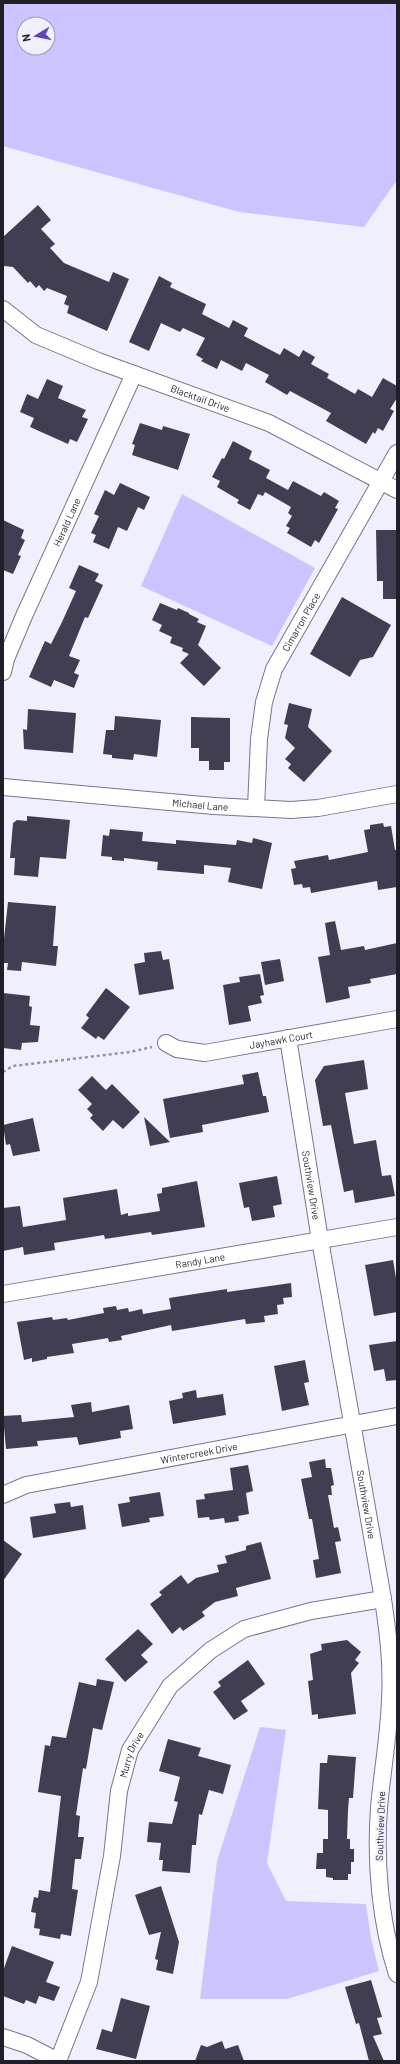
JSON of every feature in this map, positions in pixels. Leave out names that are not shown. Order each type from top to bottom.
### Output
[{"type":"street","name":"Blacktail Drive","points":[[3,309],[36,335],[134,374],[269,423],[397,490]]},
{"type":"street","name":"Herald Lane","points":[[3,672],[6,659],[24,616],[134,374]]},
{"type":"street","name":"Cimarron Place","points":[[256,808],[259,739],[264,702],[274,669],[397,454]]},
{"type":"street","name":"Michael Lane","points":[[3,787],[214,806],[291,810],[318,808],[397,794]]},
{"type":"street","name":"Jayhawk Court","points":[[166,1043],[177,1049],[205,1053],[397,1019]]},
{"type":"street","name":"Southview Drive","points":[[288,1038],[320,1240],[353,1423],[391,1654],[390,1700],[379,1809],[378,1869],[385,1920],[397,1974]]},
{"type":"street","name":"Randy Lane","points":[[3,1294],[397,1227]]},
{"type":"street","name":"Wintercreek Drive","points":[[3,1495],[26,1486],[353,1423],[397,1416]]},
{"type":"street","name":"Murry Drive","points":[[58,2061],[89,1982],[112,1856],[119,1791],[130,1750],[170,1686],[211,1650],[244,1629],[311,1611],[383,1599]]},
{"type":"street","points":[[3,2037],[27,2045],[58,2061]]},
{"type":"path","points":[[3,1072],[13,1066],[130,1052],[166,1043]]},
{"type":"shaded area","points":[[3,3],[397,3],[397,180],[364,227],[239,212],[3,146]]},
{"type":"shaded area","points":[[182,494],[315,568],[272,646],[141,586]]},
{"type":"shaded area","points":[[260,1727],[286,1730],[267,1863],[286,1901],[366,1904],[371,1938],[379,1971],[287,1999],[200,1999],[217,1861]]},
{"type":"building","points":[[38,205],[51,220],[41,229],[55,244],[50,248],[64,263],[109,282],[113,272],[129,279],[107,331],[67,313],[69,306],[64,304],[67,296],[47,288],[44,291],[39,285],[36,288],[30,281],[28,283],[13,267],[4,266],[3,237]]},
{"type":"building","points":[[159,276],[172,283],[170,287],[206,304],[202,314],[229,328],[233,320],[248,328],[244,336],[280,355],[284,348],[299,357],[303,350],[315,357],[311,364],[329,374],[327,378],[355,394],[358,389],[372,397],[383,378],[397,386],[397,398],[390,409],[394,411],[383,431],[378,428],[375,434],[373,432],[366,444],[326,421],[331,413],[290,391],[287,395],[265,382],[269,375],[246,363],[242,371],[221,360],[217,369],[201,361],[203,359],[196,355],[205,338],[183,328],[180,332],[161,323],[149,351],[129,342]]},
{"type":"building","points":[[47,379],[63,386],[58,398],[86,410],[82,417],[88,419],[77,442],[70,439],[68,444],[30,427],[34,418],[20,412],[27,394],[38,399]]},
{"type":"building","points":[[140,423],[162,430],[163,426],[190,434],[178,470],[132,455],[135,445],[132,444]]},
{"type":"building","points":[[233,441],[252,451],[249,459],[270,470],[266,478],[288,490],[293,481],[321,496],[324,492],[339,501],[335,508],[338,509],[319,543],[315,540],[311,547],[287,533],[290,528],[286,526],[292,516],[288,513],[291,507],[265,492],[263,496],[258,494],[250,510],[237,503],[239,500],[217,487],[220,481],[212,477],[222,458],[224,459]]},
{"type":"building","points":[[120,483],[150,497],[144,510],[138,507],[127,531],[118,527],[109,549],[93,542],[96,535],[91,533],[99,516],[94,514],[105,490],[114,495]]},
{"type":"building","points":[[3,520],[24,530],[21,538],[25,540],[18,555],[21,556],[13,574],[3,570]]},
{"type":"building","points":[[376,530],[397,530],[397,599],[383,599],[383,581],[377,581]]},
{"type":"building","points":[[79,565],[99,574],[95,581],[103,585],[88,618],[85,617],[69,656],[80,660],[74,673],[79,675],[74,688],[54,680],[51,687],[29,677],[45,641],[51,644],[76,591],[69,588]]},
{"type":"building","points":[[342,597],[391,625],[373,657],[360,660],[350,677],[310,654]]},
{"type":"building","points":[[160,603],[189,613],[199,619],[197,622],[206,626],[198,645],[221,668],[204,686],[180,663],[189,654],[182,651],[183,648],[170,643],[172,637],[159,631],[162,625],[152,620]]},
{"type":"building","points":[[289,703],[312,709],[308,727],[332,751],[304,782],[288,768],[291,764],[285,759],[295,748],[285,738],[288,725],[284,724]]},
{"type":"building","points":[[28,709],[76,713],[73,753],[24,749],[23,729],[27,730]]},
{"type":"building","points":[[115,716],[161,720],[157,757],[134,754],[133,760],[112,758],[112,755],[103,754],[106,730],[114,730]]},
{"type":"building","points":[[191,717],[230,718],[230,762],[224,762],[224,770],[209,770],[209,761],[199,761],[199,748],[191,748]]},
{"type":"building","points":[[27,816],[70,820],[66,859],[40,857],[38,877],[14,875],[15,858],[10,858],[13,823],[17,820],[27,821]]},
{"type":"building","points":[[383,823],[384,827],[391,826],[395,850],[397,850],[397,887],[378,890],[377,881],[311,893],[310,887],[303,888],[302,884],[294,885],[291,869],[296,868],[294,861],[328,855],[329,860],[368,852],[364,830],[370,829],[370,825]]},
{"type":"building","points":[[110,829],[143,832],[142,841],[176,844],[176,840],[236,845],[237,840],[252,843],[253,838],[272,843],[262,889],[228,882],[231,868],[204,865],[204,874],[157,870],[158,862],[124,858],[124,861],[112,860],[112,857],[101,856],[103,835],[109,836]]},
{"type":"building","points":[[8,902],[56,906],[53,946],[58,946],[56,966],[22,962],[21,971],[7,970],[8,963],[3,963],[3,948]]},
{"type":"building","points":[[335,921],[341,950],[364,946],[365,950],[397,943],[397,974],[370,979],[371,983],[348,987],[350,998],[326,1003],[318,957],[330,955],[325,923]]},
{"type":"building","points":[[161,951],[163,960],[169,959],[174,989],[139,995],[134,964],[145,962],[144,953]]},
{"type":"building","points":[[280,959],[284,981],[265,985],[261,962]]},
{"type":"building","points":[[260,974],[264,995],[260,996],[262,1003],[248,1006],[251,1021],[229,1025],[223,985],[240,982],[239,977]]},
{"type":"building","points":[[106,988],[130,1007],[104,1040],[98,1036],[96,1039],[81,1028],[89,1018],[86,1015]]},
{"type":"building","points":[[3,993],[30,996],[29,1006],[32,1007],[30,1025],[40,1026],[38,1042],[22,1043],[21,1050],[3,1048]]},
{"type":"building","points":[[364,1060],[368,1089],[345,1093],[354,1144],[376,1140],[382,1176],[391,1175],[395,1196],[355,1203],[353,1190],[344,1192],[331,1125],[323,1126],[315,1080],[324,1066]]},
{"type":"building","points":[[258,1072],[263,1096],[266,1096],[269,1112],[202,1125],[203,1132],[170,1138],[163,1099],[244,1084],[242,1075]]},
{"type":"building","points":[[92,1076],[106,1090],[112,1084],[140,1112],[123,1129],[113,1120],[103,1131],[90,1118],[93,1115],[87,1109],[92,1104],[78,1090]]},
{"type":"building","points":[[144,1117],[170,1142],[150,1146]]},
{"type":"building","points":[[33,1118],[40,1151],[13,1156],[10,1144],[6,1145],[3,1125]]},
{"type":"building","points":[[277,1176],[282,1204],[273,1206],[275,1217],[252,1221],[249,1207],[244,1208],[239,1183]]},
{"type":"building","points":[[197,1181],[205,1227],[152,1235],[151,1232],[105,1239],[104,1235],[54,1243],[55,1250],[24,1255],[23,1247],[3,1251],[3,1208],[20,1206],[23,1227],[66,1220],[63,1198],[117,1189],[121,1215],[128,1213],[128,1216],[160,1211],[157,1194],[162,1193],[162,1188]]},
{"type":"building","points":[[393,1260],[397,1284],[397,1312],[374,1316],[365,1265]]},
{"type":"building","points":[[291,1283],[292,1297],[283,1298],[284,1304],[277,1305],[278,1314],[264,1316],[265,1322],[246,1324],[245,1319],[172,1331],[171,1325],[121,1336],[122,1340],[109,1342],[108,1338],[72,1344],[74,1353],[47,1357],[47,1359],[32,1362],[32,1358],[24,1360],[17,1322],[52,1317],[53,1320],[67,1318],[68,1320],[104,1313],[103,1308],[116,1306],[117,1310],[128,1308],[129,1312],[142,1309],[143,1314],[171,1309],[169,1298],[227,1289],[227,1292]]},
{"type":"building","points":[[397,1341],[397,1380],[386,1381],[384,1369],[374,1371],[369,1345]]},
{"type":"building","points":[[305,1360],[309,1382],[304,1383],[309,1405],[282,1411],[274,1366]]},
{"type":"building","points":[[196,1390],[197,1398],[223,1394],[226,1415],[173,1424],[169,1401],[183,1398],[182,1393]]},
{"type":"building","points":[[91,1402],[92,1412],[129,1405],[133,1429],[120,1431],[121,1438],[79,1445],[77,1437],[37,1441],[38,1446],[6,1449],[3,1416],[21,1415],[22,1422],[74,1417],[71,1405]]},
{"type":"building","points":[[325,1459],[326,1468],[331,1468],[334,1485],[331,1486],[332,1495],[328,1495],[334,1528],[338,1527],[341,1541],[335,1542],[341,1573],[316,1578],[313,1560],[319,1559],[312,1519],[309,1519],[301,1479],[312,1477],[309,1462]]},
{"type":"building","points":[[248,1465],[253,1491],[246,1493],[249,1514],[238,1516],[239,1521],[225,1523],[224,1518],[210,1520],[209,1517],[198,1518],[196,1500],[205,1499],[204,1494],[233,1490],[230,1468]]},
{"type":"building","points":[[160,1492],[164,1516],[149,1518],[150,1522],[122,1527],[118,1504],[130,1502],[129,1497]]},
{"type":"building","points":[[70,1502],[71,1507],[83,1505],[86,1529],[33,1538],[30,1517],[56,1513],[54,1504]]},
{"type":"building","points":[[3,1540],[22,1554],[3,1581]]},
{"type":"building","points":[[261,1542],[271,1579],[236,1588],[238,1596],[215,1602],[202,1612],[205,1616],[183,1631],[180,1627],[172,1634],[150,1604],[162,1595],[159,1592],[181,1575],[188,1584],[196,1578],[219,1572],[217,1565],[227,1563],[225,1556],[246,1550],[246,1546]]},
{"type":"building","points":[[138,1629],[153,1644],[141,1655],[148,1662],[125,1682],[105,1659]]},
{"type":"building","points":[[347,1640],[361,1652],[355,1660],[359,1663],[351,1673],[356,1714],[318,1719],[318,1714],[312,1715],[308,1681],[313,1680],[310,1654],[322,1650],[321,1644]]},
{"type":"building","points":[[248,1660],[265,1684],[241,1701],[248,1711],[234,1720],[213,1692],[221,1686],[218,1682]]},
{"type":"building","points":[[97,1679],[114,1682],[102,1730],[93,1728],[86,1769],[83,1768],[76,1815],[80,1816],[78,1837],[84,1837],[81,1859],[75,1859],[72,1889],[78,1890],[71,1936],[61,1934],[60,1939],[39,1935],[40,1929],[34,1928],[36,1913],[31,1912],[34,1897],[38,1898],[39,1890],[50,1892],[61,1796],[38,1792],[45,1745],[50,1746],[52,1736],[66,1738],[79,1682],[96,1686]]},
{"type":"building","points":[[168,1739],[201,1748],[198,1756],[231,1765],[223,1794],[209,1790],[202,1815],[199,1814],[196,1845],[192,1845],[190,1873],[162,1871],[163,1860],[159,1860],[161,1843],[147,1842],[149,1822],[172,1824],[178,1802],[174,1801],[180,1777],[159,1771]]},
{"type":"building","points":[[328,1755],[356,1757],[353,1798],[349,1798],[347,1839],[350,1839],[350,1849],[354,1849],[354,1862],[351,1862],[351,1874],[348,1874],[348,1880],[333,1880],[333,1878],[326,1877],[326,1869],[316,1869],[317,1853],[323,1853],[323,1839],[328,1839],[328,1810],[318,1809],[320,1763],[327,1763]]},
{"type":"building","points":[[161,1886],[179,1942],[173,1974],[156,1970],[158,1960],[155,1959],[161,1932],[149,1935],[135,1895]]},
{"type":"building","points":[[12,1946],[54,1962],[46,1982],[60,1987],[54,2001],[39,1996],[36,2004],[26,2000],[24,2004],[3,1996],[3,1971]]},
{"type":"building","points":[[371,1980],[382,2017],[377,2018],[382,2034],[373,2036],[384,2061],[369,2061],[359,2023],[356,2024],[345,1987]]},
{"type":"building","points":[[121,1998],[150,2006],[136,2059],[96,2049],[102,2029],[112,2032]]},
{"type":"building","points":[[222,2041],[225,2049],[238,2045],[244,2061],[195,2061],[201,2045],[207,2047]]}]
